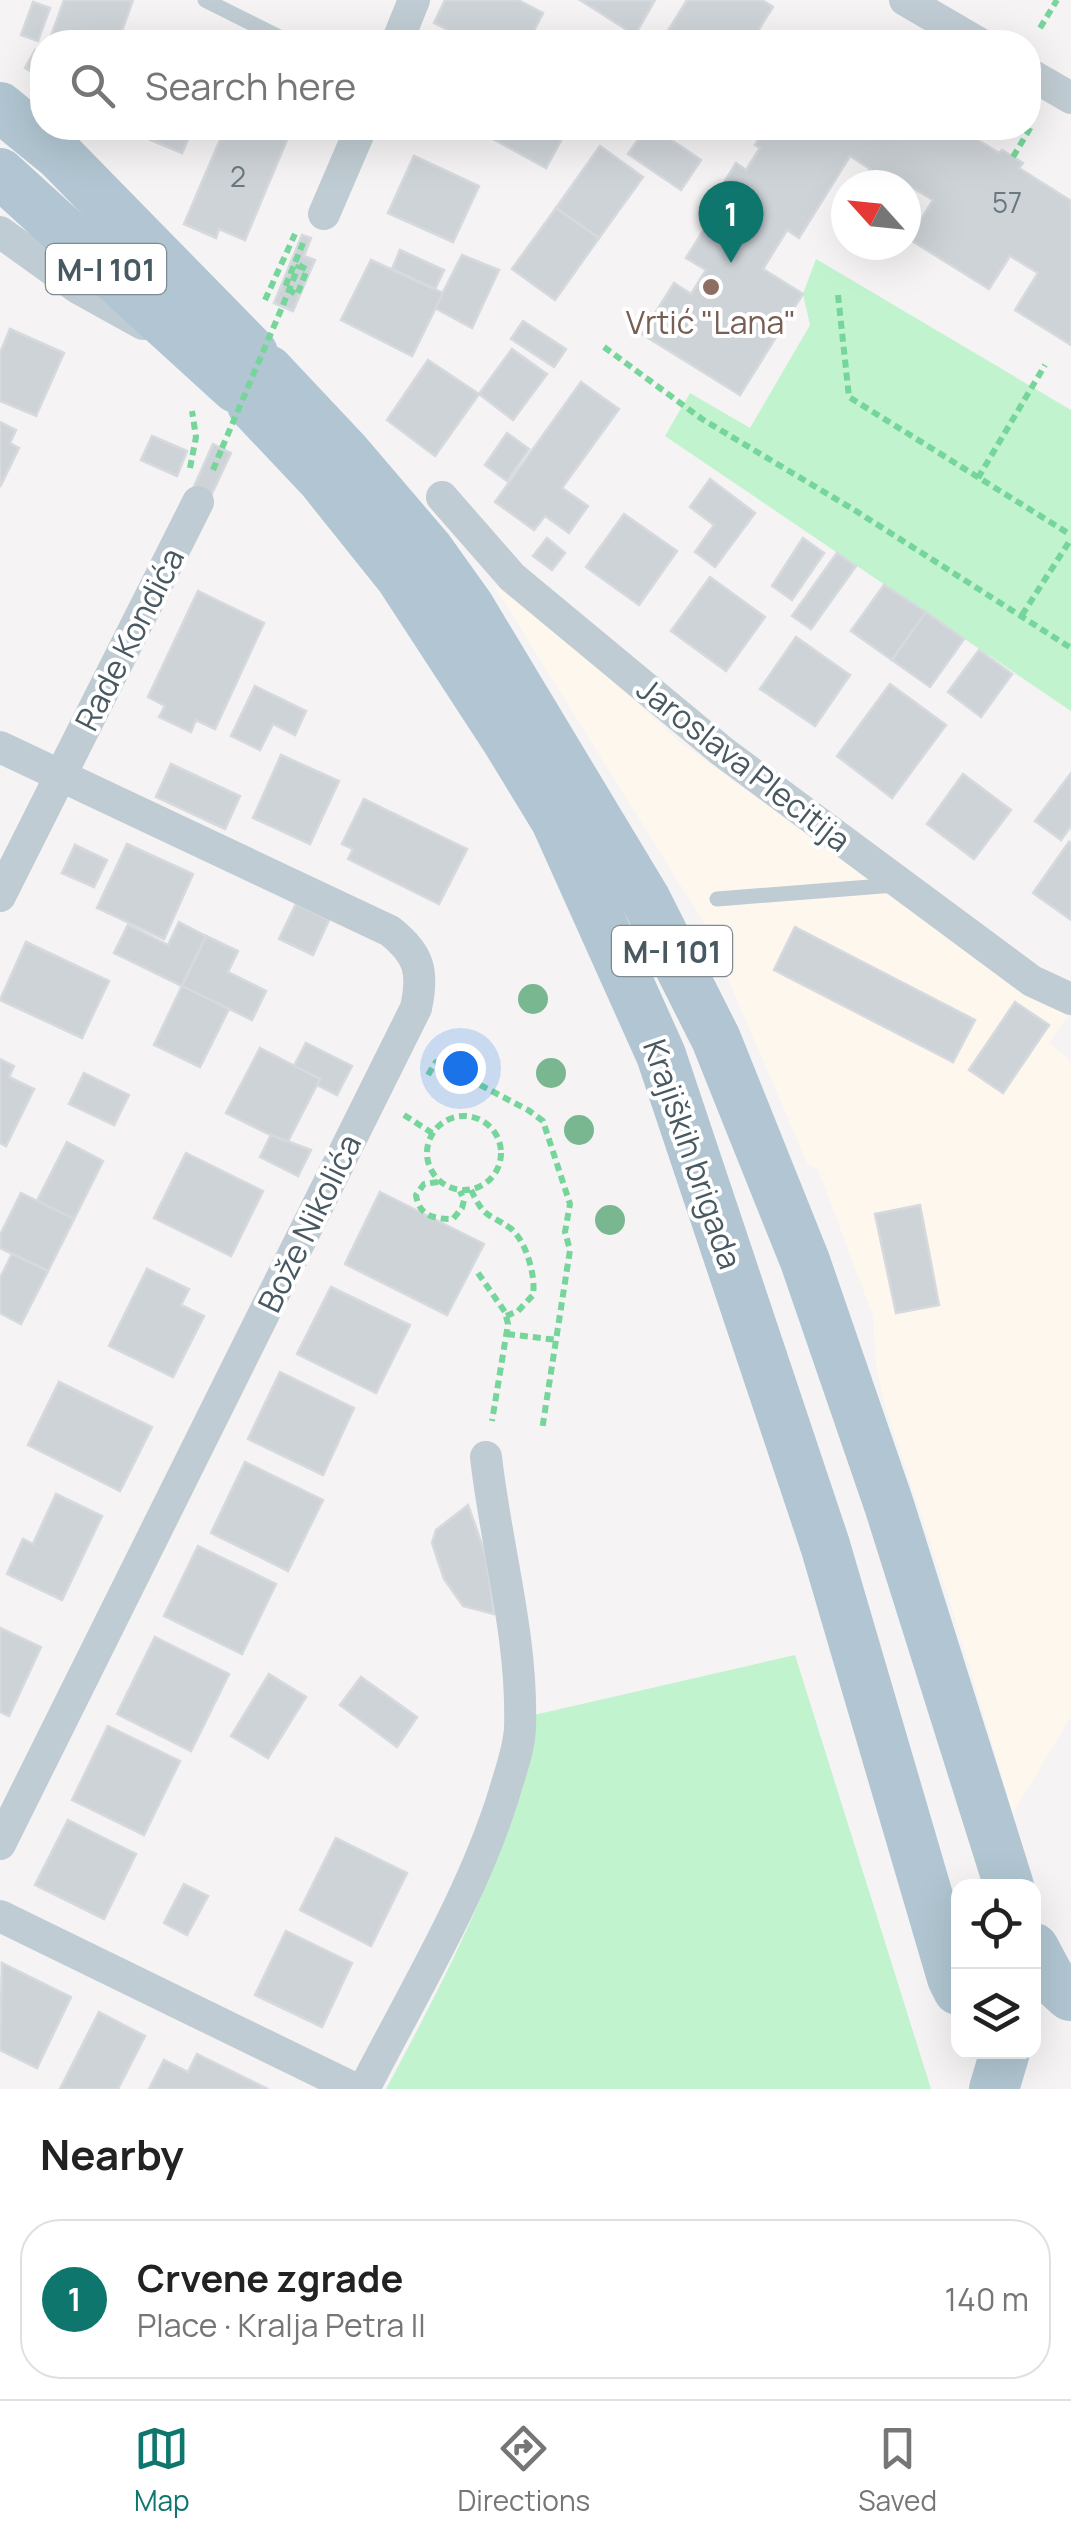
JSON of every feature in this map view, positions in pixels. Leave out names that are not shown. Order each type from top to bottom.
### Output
[{"type":"main road","name":"Krajiških brigada","points":[[0,107],[30,132]]},
{"type":"main road","name":"Krajiških brigada","points":[[40,140],[60,156],[247,366],[321,478],[401,578],[556,821],[661,1055],[825,1545],[951,1975]]},
{"type":"main road","name":"Krajiških brigada","points":[[0,172],[247,366],[347,454],[429,550],[470,606],[646,900],[716,1039],[812,1280],[889,1505],[1007,1879]]},
{"type":"main road","points":[[1041,1961],[1050,1978],[1070,1995],[1041,2013]]},
{"type":"street","points":[[402,30],[414,0]]},
{"type":"street","points":[[905,0],[956,30]]},
{"type":"street","points":[[1041,81],[1071,98]]},
{"type":"street","points":[[315,225],[355,140]]},
{"type":"street","points":[[0,232],[78,288],[247,366]]},
{"type":"street","name":"Jaroslava Plecitija","points":[[442,497],[512,577],[724,752],[1032,981],[1071,999]]},
{"type":"street","name":"Rade Kondića","points":[[0,896],[198,502]]},
{"type":"street","points":[[0,747],[60,776]]},
{"type":"street","name":"Bože Nikolića","points":[[0,1844],[407,1025],[420,989],[414,955],[390,931],[60,776]]},
{"type":"street","points":[[364,2089],[483,1855],[520,1731],[516,1634],[486,1456]]},
{"type":"street","points":[[0,1916],[355,2089]]},
{"type":"lane","points":[[205,0],[266,30]]},
{"type":"lane","points":[[717,899],[899,884]]},
{"type":"path","points":[[1040,28],[1057,0]]},
{"type":"path","points":[[1013,157],[1023,140]]},
{"type":"path","points":[[247,366],[297,230],[315,225]]},
{"type":"path","points":[[222,448],[283,305],[288,292],[294,278],[299,265],[308,270],[297,294],[285,287],[315,225]]},
{"type":"path","points":[[838,295],[848,397],[1071,537],[1022,615]]},
{"type":"path","points":[[604,347],[702,420],[1071,648]]},
{"type":"path","points":[[978,478],[1045,365]]},
{"type":"path","points":[[420,1088],[436,1062],[528,1110],[543,1122],[570,1204],[566,1232],[570,1250],[542,1430]]},
{"type":"path","points":[[404,1115],[412,1102]]},
{"type":"path","points":[[439,1182],[428,1162],[429,1139],[452,1117],[472,1116],[498,1136],[501,1158],[492,1178],[471,1190],[460,1191],[439,1182],[424,1184],[416,1195],[421,1210],[431,1218],[453,1220],[464,1200],[460,1191]]},
{"type":"path","points":[[471,1190],[488,1216],[512,1229],[533,1275],[533,1295],[518,1311],[506,1316]]},
{"type":"path","points":[[478,1273],[506,1316],[507,1334],[486,1456]]},
{"type":"path","points":[[507,1334],[557,1340]]},
{"type":"shaded area","points":[[493,584],[572,644],[680,742],[824,847],[1070,1013],[1049,1043],[1071,1061],[1071,1716],[1013,1813],[950,1602],[886,1409],[876,1367],[873,1316],[818,1169],[808,1165],[716,951],[717,944]]},
{"type":"green space","points":[[816,259],[1071,410],[1071,711],[665,436],[690,393],[750,428],[810,325],[803,294]]},
{"type":"green space","points":[[795,1655],[931,2089],[386,2089],[455,1955],[496,1859],[526,1762],[534,1715]]},
{"type":"building","points":[[64,0],[133,0],[122,30],[53,30]]},
{"type":"building","points":[[445,0],[518,0],[543,13],[534,30],[448,30],[434,23]]},
{"type":"building","points":[[580,0],[655,0],[638,30],[627,30]]},
{"type":"building","points":[[687,0],[762,0],[773,7],[759,30],[668,30]]},
{"type":"building","points":[[33,2],[50,8],[42,30],[30,30],[30,38],[21,35]]},
{"type":"building","points":[[151,140],[188,140],[182,153]]},
{"type":"building","points":[[220,140],[287,140],[245,240],[219,229],[216,238],[184,224]]},
{"type":"building","points":[[495,140],[561,140],[546,168]]},
{"type":"building","points":[[638,140],[672,140],[701,160],[681,190],[628,154]]},
{"type":"building","points":[[758,140],[978,140],[1023,163],[1019,168],[1071,201],[1071,345],[1015,310],[1038,273],[1010,256],[989,289],[921,246],[921,220],[933,200],[921,193],[921,170],[869,170],[850,156],[841,170],[831,170],[831,187],[799,238],[787,230],[763,269],[803,294],[740,395],[642,334],[674,283],[691,294],[706,270],[686,258],[727,193],[723,184],[736,163],[746,170],[760,148],[755,145]]},
{"type":"building","points":[[600,146],[643,177],[599,238],[556,208]]},
{"type":"building","points":[[414,156],[479,186],[453,242],[388,213]]},
{"type":"building","points":[[556,208],[599,238],[555,300],[512,269]]},
{"type":"building","points":[[302,235],[311,238],[304,256],[315,260],[293,311],[274,303]]},
{"type":"building","points":[[400,250],[444,270],[435,289],[392,269]]},
{"type":"building","points":[[462,255],[499,270],[472,328],[435,308]]},
{"type":"building","points":[[371,260],[443,293],[412,356],[341,320]]},
{"type":"building","points":[[523,321],[566,349],[554,367],[511,339]]},
{"type":"building","points":[[10,329],[64,353],[36,416],[0,401],[0,353]]},
{"type":"building","points":[[512,349],[547,374],[513,420],[479,394]]},
{"type":"building","points":[[428,360],[479,394],[435,456],[387,420]]},
{"type":"building","points":[[581,382],[619,409],[562,488],[588,506],[569,533],[545,516],[534,530],[495,502]]},
{"type":"building","points":[[0,422],[16,430],[10,443],[19,448],[0,487]]},
{"type":"building","points":[[507,433],[529,449],[507,481],[485,465]]},
{"type":"building","points":[[152,436],[187,451],[177,476],[141,460]]},
{"type":"building","points":[[213,444],[231,453],[206,506],[189,498]]},
{"type":"building","points":[[710,479],[755,513],[715,567],[695,552],[714,525],[690,507]]},
{"type":"building","points":[[624,514],[677,551],[639,605],[586,567]]},
{"type":"building","points":[[547,538],[565,553],[552,570],[533,556]]},
{"type":"building","points":[[803,538],[824,553],[792,600],[772,586]]},
{"type":"building","points":[[837,553],[856,566],[811,629],[792,616]]},
{"type":"building","points":[[710,577],[765,617],[726,671],[671,631]]},
{"type":"building","points":[[884,585],[926,612],[892,660],[851,631]]},
{"type":"building","points":[[198,591],[264,623],[215,729],[196,720],[191,732],[159,717],[165,706],[148,697]]},
{"type":"building","points":[[926,612],[964,639],[930,687],[892,660]]},
{"type":"building","points":[[796,637],[850,675],[815,726],[760,689]]},
{"type":"building","points":[[979,650],[1012,674],[981,717],[948,692]]},
{"type":"building","points":[[890,684],[946,725],[892,798],[837,756]]},
{"type":"building","points":[[255,686],[306,711],[295,735],[273,724],[260,750],[231,736]]},
{"type":"building","points":[[281,755],[339,781],[310,844],[253,818]]},
{"type":"building","points":[[171,764],[240,796],[225,829],[156,797]]},
{"type":"building","points":[[1071,773],[1071,826],[1061,840],[1035,821]]},
{"type":"building","points":[[963,774],[1011,810],[974,859],[927,824]]},
{"type":"building","points":[[364,799],[467,849],[439,904],[348,859],[353,849],[342,844]]},
{"type":"building","points":[[127,844],[193,874],[164,939],[97,908]]},
{"type":"building","points":[[1071,844],[1071,920],[1033,893]]},
{"type":"building","points":[[75,845],[107,860],[94,887],[62,873]]},
{"type":"building","points":[[296,904],[329,920],[313,955],[279,939]]},
{"type":"building","points":[[179,922],[206,936],[182,986],[114,953],[128,925],[168,945]]},
{"type":"building","points":[[795,927],[975,1020],[953,1062],[774,970]]},
{"type":"building","points":[[206,936],[238,951],[228,972],[266,991],[252,1020],[182,986]]},
{"type":"building","points":[[26,942],[109,981],[82,1038],[0,1000]]},
{"type":"building","points":[[182,986],[229,1009],[200,1067],[154,1045]]},
{"type":"building","points":[[1015,1002],[1049,1025],[1003,1093],[969,1070]]},
{"type":"building","points":[[306,1043],[352,1066],[337,1095],[317,1085],[320,1079],[294,1066]]},
{"type":"building","points":[[260,1048],[320,1079],[287,1143],[226,1113]]},
{"type":"building","points":[[0,1059],[14,1066],[9,1077],[34,1089],[6,1146],[0,1143]]},
{"type":"building","points":[[84,1073],[129,1095],[114,1125],[69,1104]]},
{"type":"building","points":[[271,1135],[311,1150],[298,1176],[260,1157]]},
{"type":"building","points":[[67,1142],[103,1161],[74,1219],[37,1201]]},
{"type":"building","points":[[186,1153],[263,1191],[231,1256],[154,1218]]},
{"type":"building","points":[[380,1192],[484,1244],[447,1315],[345,1264]]},
{"type":"building","points":[[21,1193],[74,1219],[48,1271],[0,1248],[0,1235]]},
{"type":"building","points":[[920,1205],[939,1305],[896,1313],[875,1214]]},
{"type":"building","points":[[12,1254],[48,1271],[21,1324],[0,1313],[0,1278]]},
{"type":"building","points":[[147,1269],[189,1289],[181,1305],[204,1316],[173,1377],[109,1346]]},
{"type":"building","points":[[331,1287],[410,1325],[376,1393],[297,1354]]},
{"type":"building","points":[[280,1372],[354,1408],[323,1475],[248,1439]]},
{"type":"building","points":[[59,1382],[152,1427],[120,1491],[28,1445]]},
{"type":"building","points":[[245,1462],[323,1500],[288,1571],[211,1533]]},
{"type":"building","points":[[56,1494],[102,1516],[62,1600],[7,1574],[23,1539],[33,1544]]},
{"type":"building","points":[[468,1505],[486,1556],[494,1614],[463,1606],[444,1579],[432,1543],[436,1530]]},
{"type":"building","points":[[198,1546],[276,1584],[242,1654],[164,1616]]},
{"type":"building","points":[[0,1628],[41,1647],[9,1716],[0,1712]]},
{"type":"building","points":[[155,1637],[229,1674],[191,1751],[117,1714]]},
{"type":"building","points":[[269,1674],[306,1697],[268,1758],[231,1736]]},
{"type":"building","points":[[361,1677],[417,1717],[397,1747],[340,1705]]},
{"type":"building","points":[[108,1726],[180,1761],[144,1835],[72,1800]]},
{"type":"building","points":[[68,1820],[136,1854],[104,1919],[35,1885]]},
{"type":"building","points":[[336,1838],[407,1873],[371,1946],[300,1910]]},
{"type":"building","points":[[184,1884],[208,1896],[187,1935],[164,1923]]},
{"type":"building","points":[[286,1931],[352,1963],[322,2027],[255,1995]]},
{"type":"building","points":[[2,1963],[71,1997],[37,2068],[0,2050]]},
{"type":"building","points":[[99,2012],[145,2036],[118,2089],[60,2089]]},
{"type":"building","points":[[197,2054],[268,2089],[149,2089],[164,2060],[188,2072]]},
{"type":"place","name":"Crvene zgrade","points":[[731,263]]},
{"type":"place","name":"Vrtić \"Lana\"","points":[[711,287]]}]
